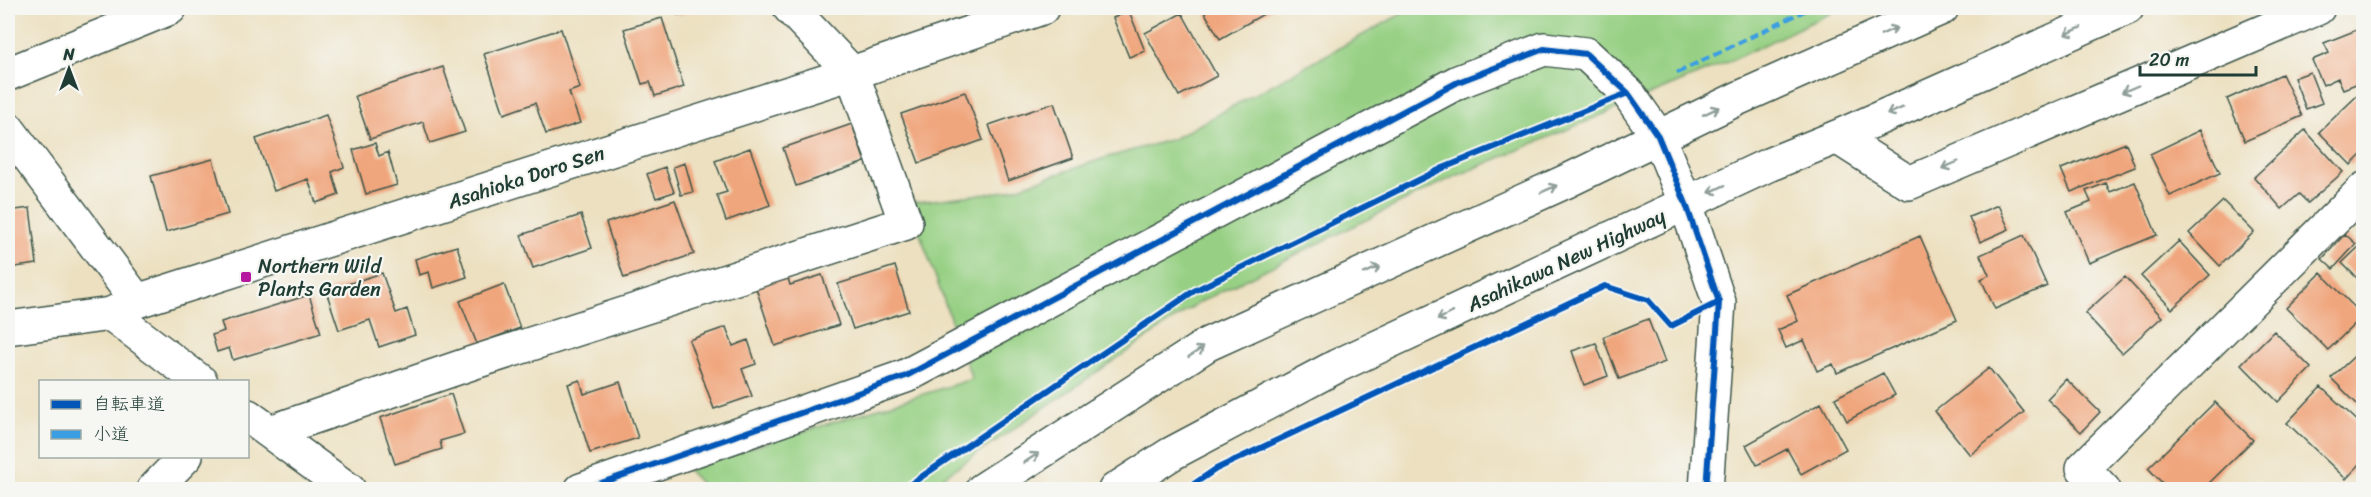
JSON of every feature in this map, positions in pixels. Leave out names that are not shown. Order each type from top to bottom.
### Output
[{"type":"main road","points":[[8,74],[170,8]]},
{"type":"main road","points":[[259,424],[472,363],[906,223],[852,72],[790,8]]},
{"type":"main road","name":"Asahioka Doro Sen","points":[[8,328],[124,308],[852,72],[1042,8]]},
{"type":"main road","points":[[982,489],[1208,344],[1567,181],[1658,136],[1942,8]]},
{"type":"main road","name":"Asahikawa New Highway","points":[[1115,489],[1171,454],[1337,366],[1768,165],[1837,137],[2127,8]]},
{"type":"main road","points":[[1837,137],[1909,183],[2318,8]]},
{"type":"main road","points":[[581,489],[906,376],[1458,82],[1544,49],[1586,54],[1628,93],[1658,136],[1686,204],[1719,302],[1707,489]]},
{"type":"main road","points":[[8,129],[124,308],[200,380]]},
{"type":"main road","points":[[2103,489],[2083,468],[2364,189]]},
{"type":"main road","points":[[259,424],[349,489]]},
{"type":"main road","points":[[153,489],[184,458]]},
{"type":"green space","points":[[1412,8],[1841,8],[1728,62],[1449,179],[1200,302],[925,489],[706,489],[686,468],[972,379],[909,203],[1007,191],[1105,158],[1173,139]]},
{"type":"building","points":[[676,8],[701,8],[678,15]]},
{"type":"building","points":[[1202,8],[1274,8],[1220,39]]},
{"type":"building","points":[[1129,11],[1145,51],[1129,57],[1113,18]]},
{"type":"building","points":[[1182,13],[1217,76],[1179,96],[1145,33]]},
{"type":"building","points":[[662,18],[684,87],[655,96],[650,82],[642,84],[624,29]]},
{"type":"building","points":[[2364,27],[2364,81],[2343,89],[2338,78],[2323,85],[2312,60],[2329,53],[2324,43]]},
{"type":"building","points":[[561,29],[580,88],[569,92],[580,123],[546,134],[535,103],[504,114],[484,54]]},
{"type":"building","points":[[443,67],[465,132],[430,143],[423,122],[370,139],[355,96]]},
{"type":"building","points":[[2310,72],[2322,103],[2306,109],[2294,78]]},
{"type":"building","points":[[2282,74],[2302,116],[2245,141],[2227,99]]},
{"type":"building","points":[[965,92],[983,140],[919,163],[901,114]]},
{"type":"building","points":[[2361,92],[2364,94],[2364,152],[2351,165],[2319,132]]},
{"type":"building","points":[[1054,103],[1073,158],[1008,181],[989,125]]},
{"type":"building","points":[[326,115],[344,167],[332,172],[339,195],[316,203],[308,179],[274,191],[256,139]]},
{"type":"building","points":[[852,124],[865,162],[796,186],[783,148]]},
{"type":"building","points":[[2200,130],[2220,173],[2170,196],[2150,154]]},
{"type":"building","points":[[2305,130],[2343,172],[2308,203],[2299,194],[2282,209],[2254,177]]},
{"type":"building","points":[[375,143],[379,156],[388,152],[397,185],[366,194],[353,150]]},
{"type":"building","points":[[2126,143],[2135,167],[2071,192],[2061,169]]},
{"type":"building","points":[[750,148],[770,205],[726,221],[717,195],[727,192],[715,161]]},
{"type":"building","points":[[213,159],[228,214],[166,232],[151,176]]},
{"type":"building","points":[[685,163],[693,192],[681,195],[673,167]]},
{"type":"building","points":[[665,167],[674,192],[656,198],[647,174]]},
{"type":"building","points":[[2135,182],[2157,235],[2089,263],[2067,212],[2091,202],[2086,191],[2106,183],[2110,192]]},
{"type":"building","points":[[675,200],[694,254],[624,278],[606,223]]},
{"type":"building","points":[[2223,201],[2254,232],[2220,266],[2189,233]]},
{"type":"building","points":[[1998,205],[2009,229],[1980,242],[1969,217]]},
{"type":"building","points":[[30,208],[37,264],[8,268],[8,211]]},
{"type":"building","points":[[581,215],[592,248],[533,268],[521,235]]},
{"type":"building","points":[[2345,234],[2356,244],[2333,269],[2322,259]]},
{"type":"building","points":[[2024,235],[2047,286],[1995,309],[1981,279],[1989,275],[1980,255]]},
{"type":"building","points":[[1920,236],[1957,320],[1837,373],[1833,364],[1817,371],[1804,340],[1786,348],[1778,330],[1798,321],[1787,295]]},
{"type":"building","points":[[2179,241],[2210,275],[2172,309],[2141,276]]},
{"type":"building","points":[[2364,242],[2364,285],[2342,263]]},
{"type":"building","points":[[457,246],[467,277],[433,288],[429,272],[419,275],[415,259]]},
{"type":"building","points":[[895,266],[909,311],[853,329],[838,284]]},
{"type":"building","points":[[382,273],[396,313],[407,309],[415,335],[379,347],[370,320],[339,330],[326,291]]},
{"type":"building","points":[[2321,273],[2363,316],[2328,350],[2286,308]]},
{"type":"building","points":[[787,275],[790,285],[822,275],[839,325],[775,346],[755,285]]},
{"type":"building","points":[[2125,277],[2162,317],[2122,353],[2085,313]]},
{"type":"building","points":[[504,284],[520,328],[477,344],[460,301]]},
{"type":"building","points":[[309,295],[321,333],[233,360],[229,348],[217,352],[212,335],[224,331],[221,322]]},
{"type":"building","points":[[1648,319],[1665,362],[1619,379],[1603,337]]},
{"type":"building","points":[[726,327],[733,346],[748,340],[756,364],[742,369],[752,396],[714,409],[689,340]]},
{"type":"building","points":[[2274,331],[2311,368],[2278,402],[2241,364]]},
{"type":"building","points":[[1596,343],[1608,376],[1584,385],[1572,351]]},
{"type":"building","points":[[2364,347],[2364,411],[2331,378]]},
{"type":"building","points":[[1989,368],[2024,412],[1970,455],[1935,411]]},
{"type":"building","points":[[1883,373],[1895,395],[1847,421],[1835,398]]},
{"type":"building","points":[[2066,379],[2100,412],[2081,432],[2047,399]]},
{"type":"building","points":[[580,380],[584,394],[620,382],[638,438],[590,453],[568,384]]},
{"type":"building","points":[[2321,387],[2364,427],[2364,460],[2346,479],[2287,423]]},
{"type":"building","points":[[451,394],[464,434],[440,441],[442,449],[395,464],[380,418]]},
{"type":"building","points":[[2215,402],[2253,440],[2202,490],[2169,490],[2148,468]]},
{"type":"building","points":[[1821,403],[1846,449],[1801,474],[1787,449],[1757,465],[1746,445]]},
{"type":"marked path","points":[[1677,73],[1810,8]]},
{"type":"cycle path","points":[[581,490],[906,376],[1458,82],[1544,49],[1586,54],[1628,93],[1658,136],[1686,204],[1719,302],[1706,490]]},
{"type":"cycle path","points":[[902,490],[1194,291],[1443,168],[1628,93]]},
{"type":"cycle path","points":[[1185,490],[1216,469],[1605,286],[1648,300],[1671,326],[1719,302]]},
{"type":"place","name":"Northern Wild Plants Garden","points":[[246,277]]}]
